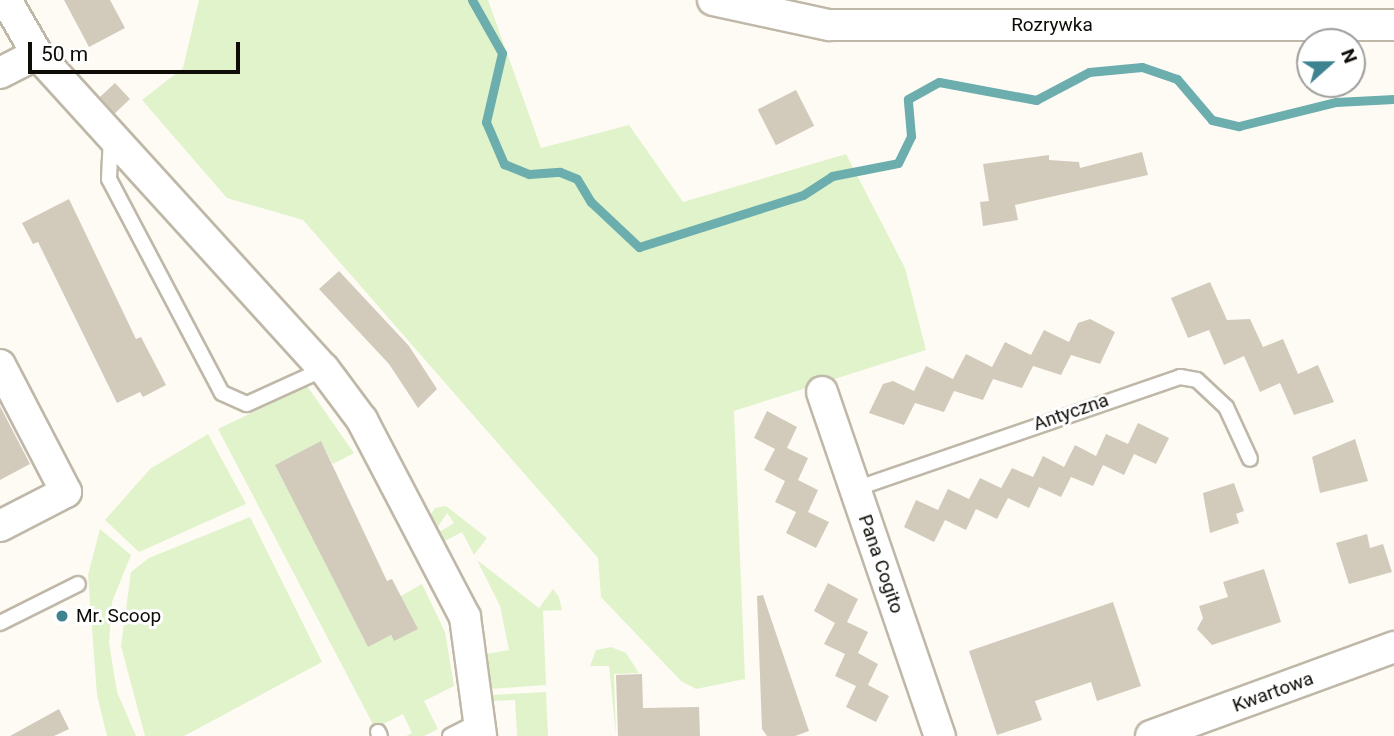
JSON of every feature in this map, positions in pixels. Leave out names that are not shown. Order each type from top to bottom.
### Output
[{"type":"street","points":[[6,0],[37,54],[111,132],[324,369],[362,420],[458,601],[480,729]]},
{"type":"street","name":"Rozrywka","points":[[713,0],[828,25],[1394,25]]},
{"type":"street","points":[[0,73],[37,54]]},
{"type":"street","points":[[0,365],[66,492],[0,526]]},
{"type":"street","name":"Pana Cogito","points":[[822,392],[940,736]]},
{"type":"street","name":"Kwartowa","points":[[1151,736],[1394,647]]},
{"type":"lane","points":[[111,132],[109,179],[222,393],[247,404],[324,369]]},
{"type":"lane","name":"Antyczna","points":[[855,489],[1180,377],[1197,380],[1226,407],[1250,459]]},
{"type":"lane","points":[[0,623],[78,584]]},
{"type":"lane","points":[[450,736],[480,729]]},
{"type":"green space","points":[[199,0],[488,0],[541,148],[629,125],[683,202],[846,154],[905,268],[926,350],[734,411],[745,679],[696,689],[681,681],[601,597],[598,558],[303,220],[227,198],[142,100],[183,68]]},
{"type":"green space","points":[[307,386],[354,453],[333,464],[321,442],[275,465],[368,646],[391,635],[394,641],[401,596],[422,584],[445,632],[454,686],[424,701],[438,729],[424,736],[406,736],[412,733],[403,714],[375,728],[218,429]]},
{"type":"green space","points":[[208,434],[246,504],[139,552],[105,520],[150,469]]},
{"type":"green space","points":[[446,506],[487,538],[474,555],[462,532],[441,543],[436,534],[454,523],[447,513],[435,531],[429,518],[435,508]]},
{"type":"green space","points":[[250,517],[322,662],[184,736],[145,736],[121,646],[131,572],[149,558]]},
{"type":"green space","points":[[100,529],[131,555],[112,602],[109,643],[117,692],[136,736],[107,736],[97,695],[88,575]]},
{"type":"green space","points":[[477,560],[539,608],[553,589],[559,597],[562,610],[543,611],[546,685],[490,689],[486,654],[509,650],[500,606]]},
{"type":"green space","points":[[611,647],[626,653],[639,673],[614,674],[616,736],[609,666],[590,666],[596,650]]},
{"type":"green space","points":[[546,692],[548,736],[517,736],[515,700],[492,701],[491,695]]},
{"type":"building","points":[[64,0],[110,0],[125,28],[89,47]]},
{"type":"building","points":[[115,83],[130,99],[115,113],[100,97]]},
{"type":"building","points":[[796,90],[814,126],[776,145],[758,110]]},
{"type":"building","points":[[1142,152],[1148,175],[1015,205],[1018,220],[983,226],[980,202],[989,201],[983,164],[1049,155],[1049,160],[1079,162],[1080,168]]},
{"type":"building","points":[[69,199],[136,339],[141,337],[166,385],[143,397],[140,392],[117,403],[38,242],[33,244],[22,223]]},
{"type":"building","points":[[339,271],[409,346],[437,389],[418,408],[389,364],[319,289]]},
{"type":"building","points":[[1210,282],[1227,320],[1250,319],[1263,347],[1283,339],[1298,374],[1318,365],[1334,402],[1294,415],[1280,383],[1260,392],[1244,356],[1224,365],[1209,330],[1188,338],[1171,298]]},
{"type":"building","points":[[1090,319],[1115,332],[1100,364],[1071,355],[1061,375],[1033,366],[1022,388],[993,379],[983,400],[954,391],[944,412],[915,403],[904,425],[869,413],[883,384],[893,381],[914,391],[926,366],[953,379],[966,354],[992,367],[1005,342],[1031,355],[1044,330],[1069,342],[1078,323]]},
{"type":"building","points":[[0,406],[30,464],[0,480]]},
{"type":"building","points":[[767,411],[797,427],[787,448],[808,458],[798,480],[818,490],[808,512],[829,522],[816,548],[786,533],[796,512],[775,502],[785,481],[764,470],[775,449],[754,438]]},
{"type":"building","points":[[1138,423],[1169,438],[1156,464],[1134,454],[1124,475],[1103,465],[1093,486],[1071,477],[1061,497],[1039,487],[1029,508],[1008,498],[997,519],[976,509],[966,530],[945,520],[934,542],[904,527],[916,500],[938,510],[948,489],[969,499],[980,478],[1001,488],[1012,468],[1033,477],[1043,456],[1064,467],[1075,445],[1096,456],[1106,434],[1128,444]]},
{"type":"building","points":[[1355,439],[1368,481],[1320,493],[1312,457]]},
{"type":"building","points":[[321,441],[387,581],[392,579],[418,629],[394,641],[391,635],[368,647],[275,465]]},
{"type":"building","points":[[1234,483],[1244,511],[1236,514],[1239,523],[1210,533],[1203,493]]},
{"type":"building","points":[[1367,534],[1370,548],[1383,544],[1392,572],[1349,584],[1336,543]]},
{"type":"building","points":[[1264,569],[1281,622],[1212,645],[1197,629],[1203,618],[1199,606],[1228,597],[1223,582]]},
{"type":"building","points":[[828,583],[858,599],[847,622],[868,632],[858,653],[878,664],[868,685],[889,696],[876,722],[846,707],[856,686],[835,676],[845,654],[824,644],[835,623],[814,611]]},
{"type":"building","points":[[763,595],[809,731],[795,736],[767,736],[762,729],[757,596]]},
{"type":"building","points":[[1113,602],[1141,686],[1097,701],[1091,682],[1035,701],[1042,720],[997,735],[969,651]]},
{"type":"building","points":[[642,674],[643,708],[699,707],[700,736],[618,736],[616,675]]},
{"type":"building","points":[[59,709],[69,729],[54,736],[10,736]]},
{"type":"waterway","points":[[472,0],[502,53],[486,122],[504,164],[529,174],[560,172],[577,179],[591,202],[639,247],[803,195],[832,176],[898,163],[911,136],[908,99],[939,82],[1036,100],[1089,72],[1142,67],[1177,79],[1212,120],[1239,126],[1336,102],[1394,99]]},
{"type":"place","name":"Mr. Scoop","points":[[62,616]]}]
